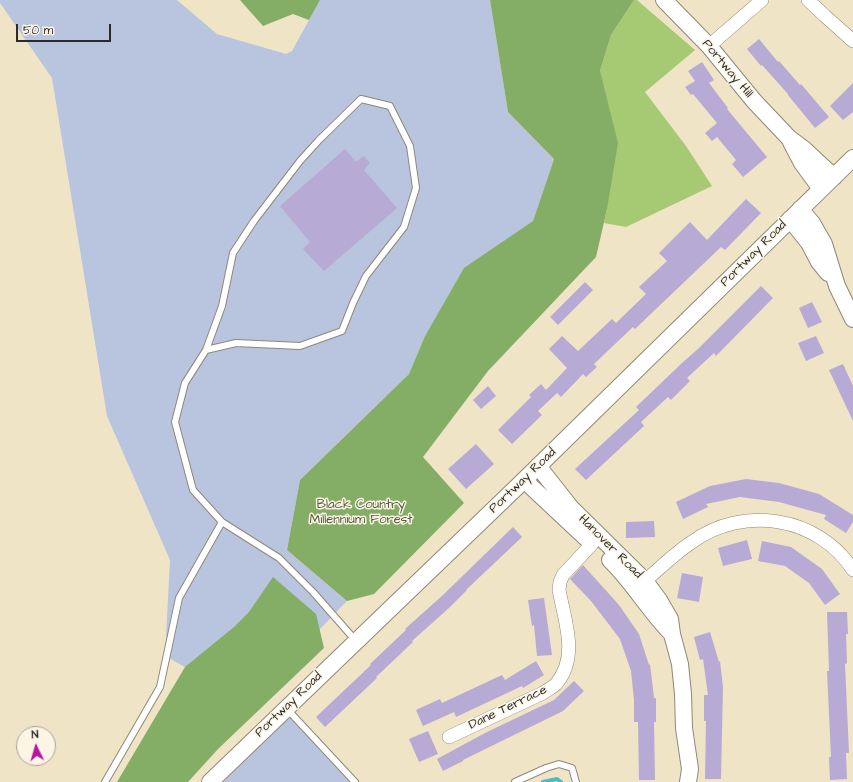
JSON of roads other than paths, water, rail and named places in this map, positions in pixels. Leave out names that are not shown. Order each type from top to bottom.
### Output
[{"type":"street","name":"Portway Hill","points":[[664,0],[709,46],[754,101],[789,138],[805,150],[834,177]]},
{"type":"street","points":[[709,46],[762,0]]},
{"type":"street","points":[[808,0],[853,41]]},
{"type":"street","name":"Portway Hill","points":[[789,138],[802,163],[821,189]]},
{"type":"street","name":"Portway Road","points":[[215,780],[286,707],[524,480],[853,158]]},
{"type":"street","points":[[795,214],[819,262],[837,286],[853,319]]},
{"type":"street","name":"Hanover Road","points":[[538,466],[596,540]]},
{"type":"street","name":"Hanover Road","points":[[524,480],[596,540],[640,585],[659,600],[670,619],[672,634],[680,664],[684,728],[690,769],[688,782]]},
{"type":"street","points":[[640,585],[692,541],[725,525],[742,520],[781,522],[801,528],[836,548],[853,570]]},
{"type":"street","name":"Dane Terrace","points":[[449,737],[544,693],[556,684],[568,660],[570,647],[559,590],[560,582],[563,574],[596,540]]},
{"type":"street","name":"Hanover Road","points":[[680,782],[679,769],[684,728]]},
{"type":"lane","points":[[206,350],[236,344],[300,346],[342,331],[366,276],[404,227],[416,188],[410,146],[390,106],[361,99],[314,145],[300,161],[263,209],[233,253],[222,306],[206,350],[185,383],[175,422],[193,490],[222,522],[279,558],[313,592],[356,641]]},
{"type":"lane","points":[[105,782],[160,686],[179,598],[222,522]]},
{"type":"lane","points":[[286,707],[354,782]]},
{"type":"lane","points":[[516,782],[546,768],[559,764],[572,768],[576,782]]},
{"type":"waterway","points":[[543,782],[557,779],[561,782]]},
{"type":"park label","name":"Black Country Millennium Forest","points":[[361,512]]}]
